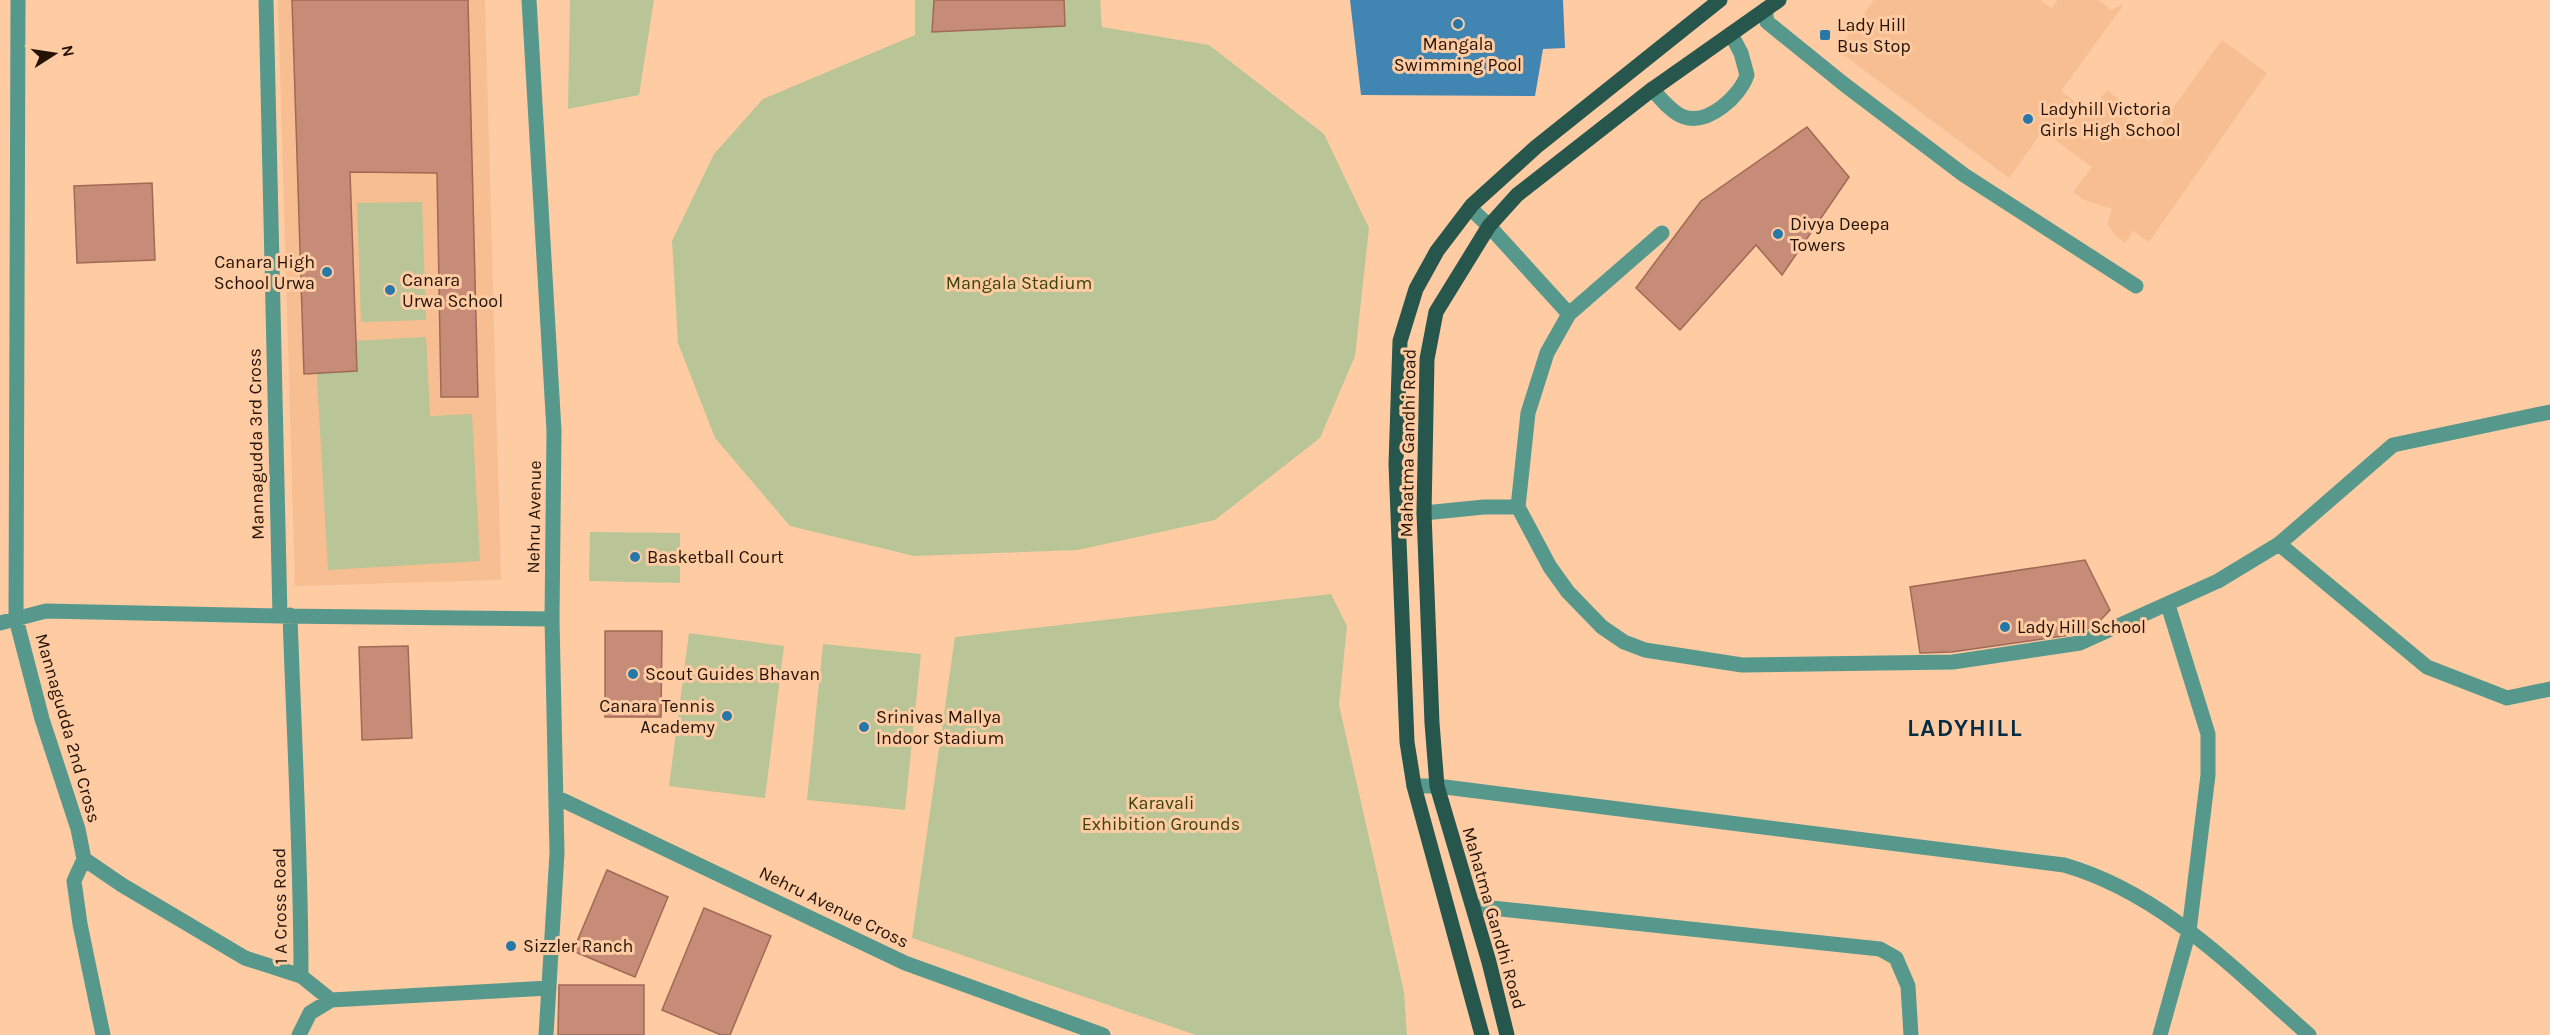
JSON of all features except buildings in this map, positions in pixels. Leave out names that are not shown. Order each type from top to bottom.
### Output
[{"type":"main road","name":"Mahatma Gandhi Road","points":[[1482,1035],[1414,786],[1407,742],[1396,464],[1400,341],[1416,289],[1437,251],[1470,208],[1536,147],[1720,0]]},
{"type":"main road","name":"Mahatma Gandhi Road","points":[[1507,1035],[1489,962],[1446,824],[1437,786],[1432,723],[1424,513],[1427,359],[1436,312],[1489,226],[1517,195],[1652,89],[1779,0]]},
{"type":"street","name":"Mannagudda 2nd Cross","points":[[18,0],[16,619],[42,719],[78,829],[84,859]]},
{"type":"street","name":"Mannagudda 3rd Cross","points":[[266,0],[285,616]]},
{"type":"street","name":"Nehru Avenue","points":[[529,0],[554,431],[552,619],[557,853],[546,1035]]},
{"type":"street","points":[[1765,10],[1767,22],[1845,85],[1964,175],[2136,286]]},
{"type":"street","points":[[1652,89],[1680,116],[1701,117],[1719,108],[1737,93],[1747,75],[1741,53],[1731,33]]},
{"type":"street","points":[[1470,208],[1569,314]]},
{"type":"street","points":[[1662,233],[1569,314],[1547,353],[1528,412],[1518,507],[1550,567],[1568,592],[1602,627],[1624,642],[1645,650],[1742,665],[1953,662],[2080,643],[2168,605],[2218,580],[2279,544],[2393,445],[2550,412]]},
{"type":"street","points":[[1424,513],[1485,507],[1518,507]]},
{"type":"street","points":[[2279,544],[2427,666],[2507,698],[2550,689]]},
{"type":"street","points":[[2160,1035],[2189,931],[2208,775],[2208,734],[2168,605]]},
{"type":"street","points":[[0,623],[46,611],[552,619]]},
{"type":"street","name":"1 A Cross Road","points":[[285,616],[301,892],[301,976],[331,1000]]},
{"type":"street","points":[[1414,786],[1437,786],[2064,865],[2085,871],[2124,888],[2189,931],[2309,1035]]},
{"type":"street","name":"Nehru Avenue Cross","points":[[556,797],[905,963],[1103,1035]]},
{"type":"street","points":[[103,1035],[80,924],[74,881],[84,859],[122,885],[245,958],[301,976]]},
{"type":"street","points":[[1473,906],[1880,949],[1896,958],[1908,986],[1911,1035]]},
{"type":"street","points":[[299,1035],[310,1013],[331,1000],[549,988]]},
{"type":"shaded area","name":"Canara Urwa School","points":[[278,0],[485,0],[501,580],[295,586]]},
{"type":"shaded area","name":"Ladyhill Victoria Girls High School","points":[[1874,0],[2040,0],[2051,8],[2058,0],[2098,0],[2111,10],[2124,4],[2061,91],[2090,113],[2107,90],[2130,108],[2126,124],[2149,141],[2222,40],[2267,73],[2149,242],[2133,231],[2125,243],[2107,224],[2112,209],[2084,200],[2073,192],[2092,167],[2043,131],[2009,178],[1837,50]]},
{"type":"green space","points":[[570,0],[654,0],[639,95],[568,109]]},
{"type":"green space","name":"Mangala Stadium","points":[[915,0],[1100,0],[1102,27],[1209,45],[1324,134],[1369,228],[1355,356],[1320,438],[1215,520],[1078,550],[914,556],[790,526],[715,438],[678,343],[672,241],[714,154],[763,99],[915,35]]},
{"type":"green space","points":[[422,202],[426,320],[361,322],[357,203]]},
{"type":"green space","points":[[426,337],[430,416],[472,414],[480,561],[328,570],[315,343]]},
{"type":"green space","name":"Basketball Court","points":[[590,532],[680,533],[680,583],[589,581]]},
{"type":"green space","name":"Karavali Exhibition Grounds","points":[[1331,594],[1347,626],[1339,705],[1404,992],[1407,1035],[1196,1035],[912,938],[955,637]]},
{"type":"green space","name":"Canara Tennis Academy","points":[[689,633],[784,646],[765,798],[669,786]]},
{"type":"green space","name":"Srinivas Mallya Indoor Stadium","points":[[823,644],[921,654],[905,810],[807,800]]},
{"type":"water","name":"Mangala Swimming Pool","points":[[1350,0],[1563,0],[1565,48],[1543,49],[1535,96],[1361,95]]},
{"type":"place","name":"Mangala Swimming Pool","points":[[1458,24]]},
{"type":"place","name":"Lady Hill Bus Stop","points":[[1825,35]]},
{"type":"place","name":"Ladyhill Victoria Girls High School","points":[[2028,119]]},
{"type":"place","name":"Divya Deepa Towers","points":[[1778,234]]},
{"type":"place","name":"Canara High School Urwa","points":[[327,272]]},
{"type":"place","name":"Canara Urwa School","points":[[390,290]]},
{"type":"place","name":"Basketball Court","points":[[635,557]]},
{"type":"place","name":"Lady Hill School","points":[[2005,627]]},
{"type":"place","name":"Scout Guides Bhavan","points":[[633,674]]},
{"type":"place","name":"Canara Tennis Academy","points":[[727,716]]},
{"type":"place","name":"Srinivas Mallya Indoor Stadium","points":[[864,727]]},
{"type":"place","name":"Sizzler Ranch","points":[[511,946]]},
{"type":"district","name":"LADYHILL","points":[[1965,728]]}]
